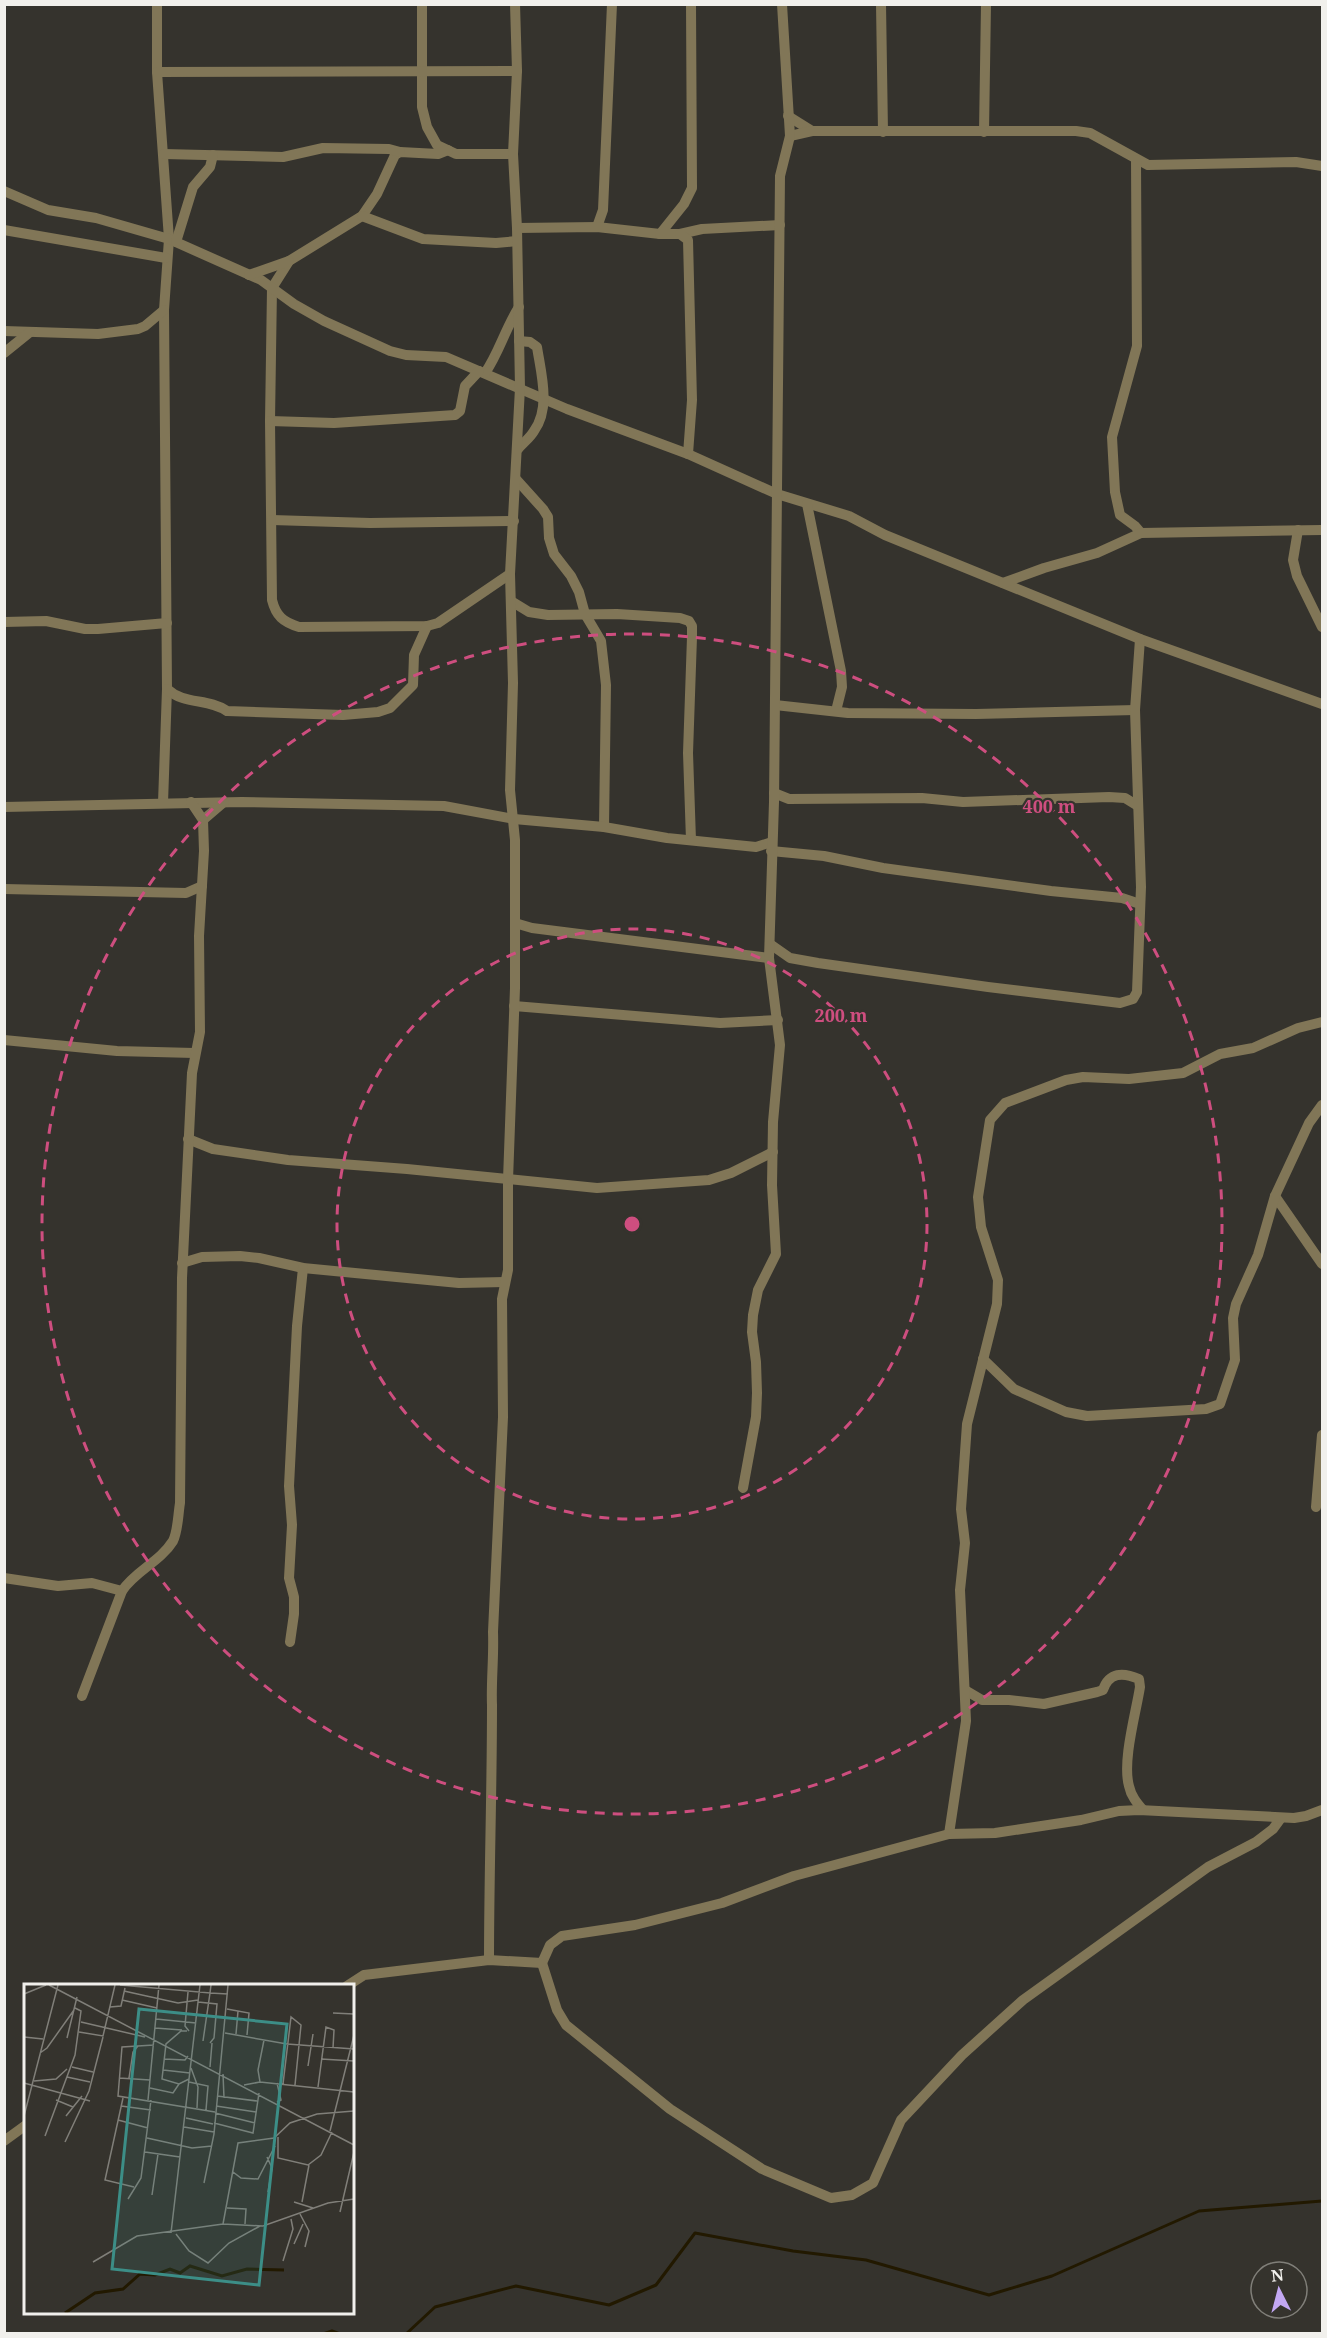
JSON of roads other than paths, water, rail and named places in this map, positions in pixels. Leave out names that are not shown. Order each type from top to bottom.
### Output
[{"type":"street","points":[[157,4],[157,72],[172,241]]},
{"type":"street","points":[[422,4],[422,107],[428,127],[438,145],[456,154],[513,154]]},
{"type":"street","points":[[489,1960],[492,1699],[495,1666],[493,1632],[500,1516],[503,1417],[502,1299],[508,1270],[508,1180],[514,1006],[514,819],[510,790],[513,683],[510,574],[520,388],[513,154],[517,71],[515,4]]},
{"type":"street","points":[[597,227],[603,210],[612,4]]},
{"type":"street","points":[[660,234],[684,204],[692,188],[691,4]]},
{"type":"street","points":[[743,1488],[756,1417],[753,1314],[758,1290],[776,1254],[772,1152],[780,1045],[769,958],[774,811],[780,177],[790,136],[782,4]]},
{"type":"street","points":[[881,4],[883,132]]},
{"type":"street","points":[[984,132],[986,4]]},
{"type":"street","points":[[157,72],[517,71]]},
{"type":"street","points":[[788,116],[812,130]]},
{"type":"street","points":[[790,136],[812,130],[1076,131],[1090,133],[1148,165],[1296,162],[1323,166]]},
{"type":"street","points":[[422,154],[434,138]]},
{"type":"street","points":[[164,154],[283,157],[323,148],[389,149],[422,154],[438,154],[448,150]]},
{"type":"street","points":[[249,275],[289,261],[362,216],[377,194],[395,155],[400,152]]},
{"type":"street","points":[[163,803],[167,689],[164,310],[166,258],[193,187],[210,167],[213,155]]},
{"type":"street","points":[[1136,160],[1137,346],[1113,436],[1115,492],[1120,515],[1141,533]]},
{"type":"street","points":[[4,191],[48,210],[96,218],[172,241],[249,275],[324,321],[390,351],[406,355],[446,357],[688,454],[777,494],[849,516],[885,535],[1140,639],[1317,698],[1323,704]]},
{"type":"street","points":[[362,216],[423,240],[496,243],[517,241]]},
{"type":"street","points":[[517,228],[597,227],[680,234],[702,229],[780,225]]},
{"type":"street","points":[[4,230],[166,258]]},
{"type":"street","points":[[680,234],[688,240],[692,400],[688,454]]},
{"type":"street","points":[[289,261],[272,288],[270,421],[272,600],[275,610],[287,623],[299,627],[428,626],[438,623],[510,574]]},
{"type":"street","points":[[270,421],[334,423],[455,415],[460,411],[465,386],[495,359],[507,329],[519,308]]},
{"type":"street","points":[[4,331],[98,334],[138,329],[164,310]]},
{"type":"street","points":[[4,353],[30,332]]},
{"type":"street","points":[[518,449],[535,431],[541,417],[544,398],[537,347],[530,342],[519,341]]},
{"type":"street","points":[[516,479],[543,508],[548,517],[549,538],[554,554],[571,576],[585,614],[601,641],[606,685],[603,827]]},
{"type":"street","points":[[807,504],[841,671],[842,687],[836,711]]},
{"type":"street","points":[[272,520],[370,523],[514,521]]},
{"type":"street","points":[[1298,530],[1293,560],[1297,576],[1323,627]]},
{"type":"street","points":[[1003,583],[1044,568],[1097,553],[1141,533],[1323,530]]},
{"type":"street","points":[[511,601],[529,612],[548,615],[585,614],[680,618],[689,621],[692,626],[688,753],[691,840]]},
{"type":"street","points":[[4,622],[46,621],[85,629],[167,623]]},
{"type":"street","points":[[167,689],[179,698],[213,704],[227,711],[343,715],[378,712],[390,708],[413,685],[414,655],[428,626]]},
{"type":"street","points":[[770,944],[790,958],[988,987],[1120,1003],[1132,999],[1137,992],[1141,884],[1135,710],[1140,639]]},
{"type":"street","points":[[775,705],[836,711],[976,714],[1135,710]]},
{"type":"street","points":[[774,793],[789,799],[922,798],[963,802],[1109,797],[1125,798],[1138,806]]},
{"type":"street","points":[[774,811],[789,799]]},
{"type":"street","points":[[82,1696],[122,1591],[128,1581],[162,1555],[174,1539],[180,1503],[182,1263],[194,1053],[200,1032],[199,936],[203,820],[191,802]]},
{"type":"street","points":[[4,807],[191,802],[444,807],[514,819],[603,827],[771,851],[824,856],[883,868],[1051,891],[1122,898],[1140,904]]},
{"type":"street","points":[[203,820],[224,802]]},
{"type":"street","points":[[756,848],[771,851]]},
{"type":"street","points":[[1122,898],[1141,884]]},
{"type":"street","points":[[4,889],[186,892],[202,886]]},
{"type":"street","points":[[515,923],[532,928],[769,958]]},
{"type":"street","points":[[514,1006],[720,1023],[778,1020]]},
{"type":"street","points":[[949,1834],[966,1721],[960,1590],[965,1543],[961,1509],[967,1424],[997,1304],[998,1280],[981,1227],[978,1197],[990,1120],[1005,1103],[1066,1080],[1083,1077],[1129,1079],[1183,1073],[1220,1054],[1253,1048],[1298,1028],[1323,1022]]},
{"type":"street","points":[[4,1040],[117,1051],[194,1053]]},
{"type":"street","points":[[982,1359],[1014,1389],[1066,1412],[1087,1416],[1206,1408],[1220,1404],[1235,1360],[1233,1318],[1236,1304],[1258,1256],[1275,1196],[1309,1123],[1323,1105]]},
{"type":"street","points":[[188,1139],[213,1149],[288,1160],[597,1188],[709,1180],[731,1173],[772,1152]]},
{"type":"street","points":[[1275,1196],[1323,1264]]},
{"type":"street","points":[[182,1263],[202,1257],[240,1256],[303,1268],[459,1284],[505,1282]]},
{"type":"street","points":[[290,1642],[294,1597],[289,1578],[292,1526],[289,1486],[297,1326],[303,1268]]},
{"type":"street","points":[[1316,1507],[1323,1435]]},
{"type":"street","points":[[4,1578],[58,1586],[92,1583],[122,1591]]},
{"type":"street","points":[[965,1690],[982,1700],[1053,1704],[1103,1690],[1106,1680],[1114,1675],[1139,1679],[1140,1686],[1127,1766],[1128,1786],[1134,1800],[1143,1810]]},
{"type":"street","points":[[1281,1818],[1273,1829],[1256,1842],[1208,1867],[1023,2000],[962,2055],[901,2120],[873,2183],[852,2195],[831,2198],[762,2169],[670,2109],[566,2025],[557,2010],[542,1963],[550,1945],[562,1936],[635,1925],[722,1903],[794,1876],[949,1834],[994,1833],[1081,1820],[1119,1811],[1143,1810],[1281,1818],[1306,1816],[1323,1810]]},
{"type":"street","points":[[349,1984],[364,1975],[489,1960],[542,1963]]},
{"type":"street","points":[[4,2141],[24,2126]]},
{"type":"waterway","points":[[406,2334],[435,2307],[516,2286],[609,2305],[656,2285],[695,2233],[793,2251],[866,2260],[989,2295],[1052,2276],[1199,2211],[1322,2201]]},
{"type":"waterway","points":[[323,2334],[332,2331],[340,2334]]}]
